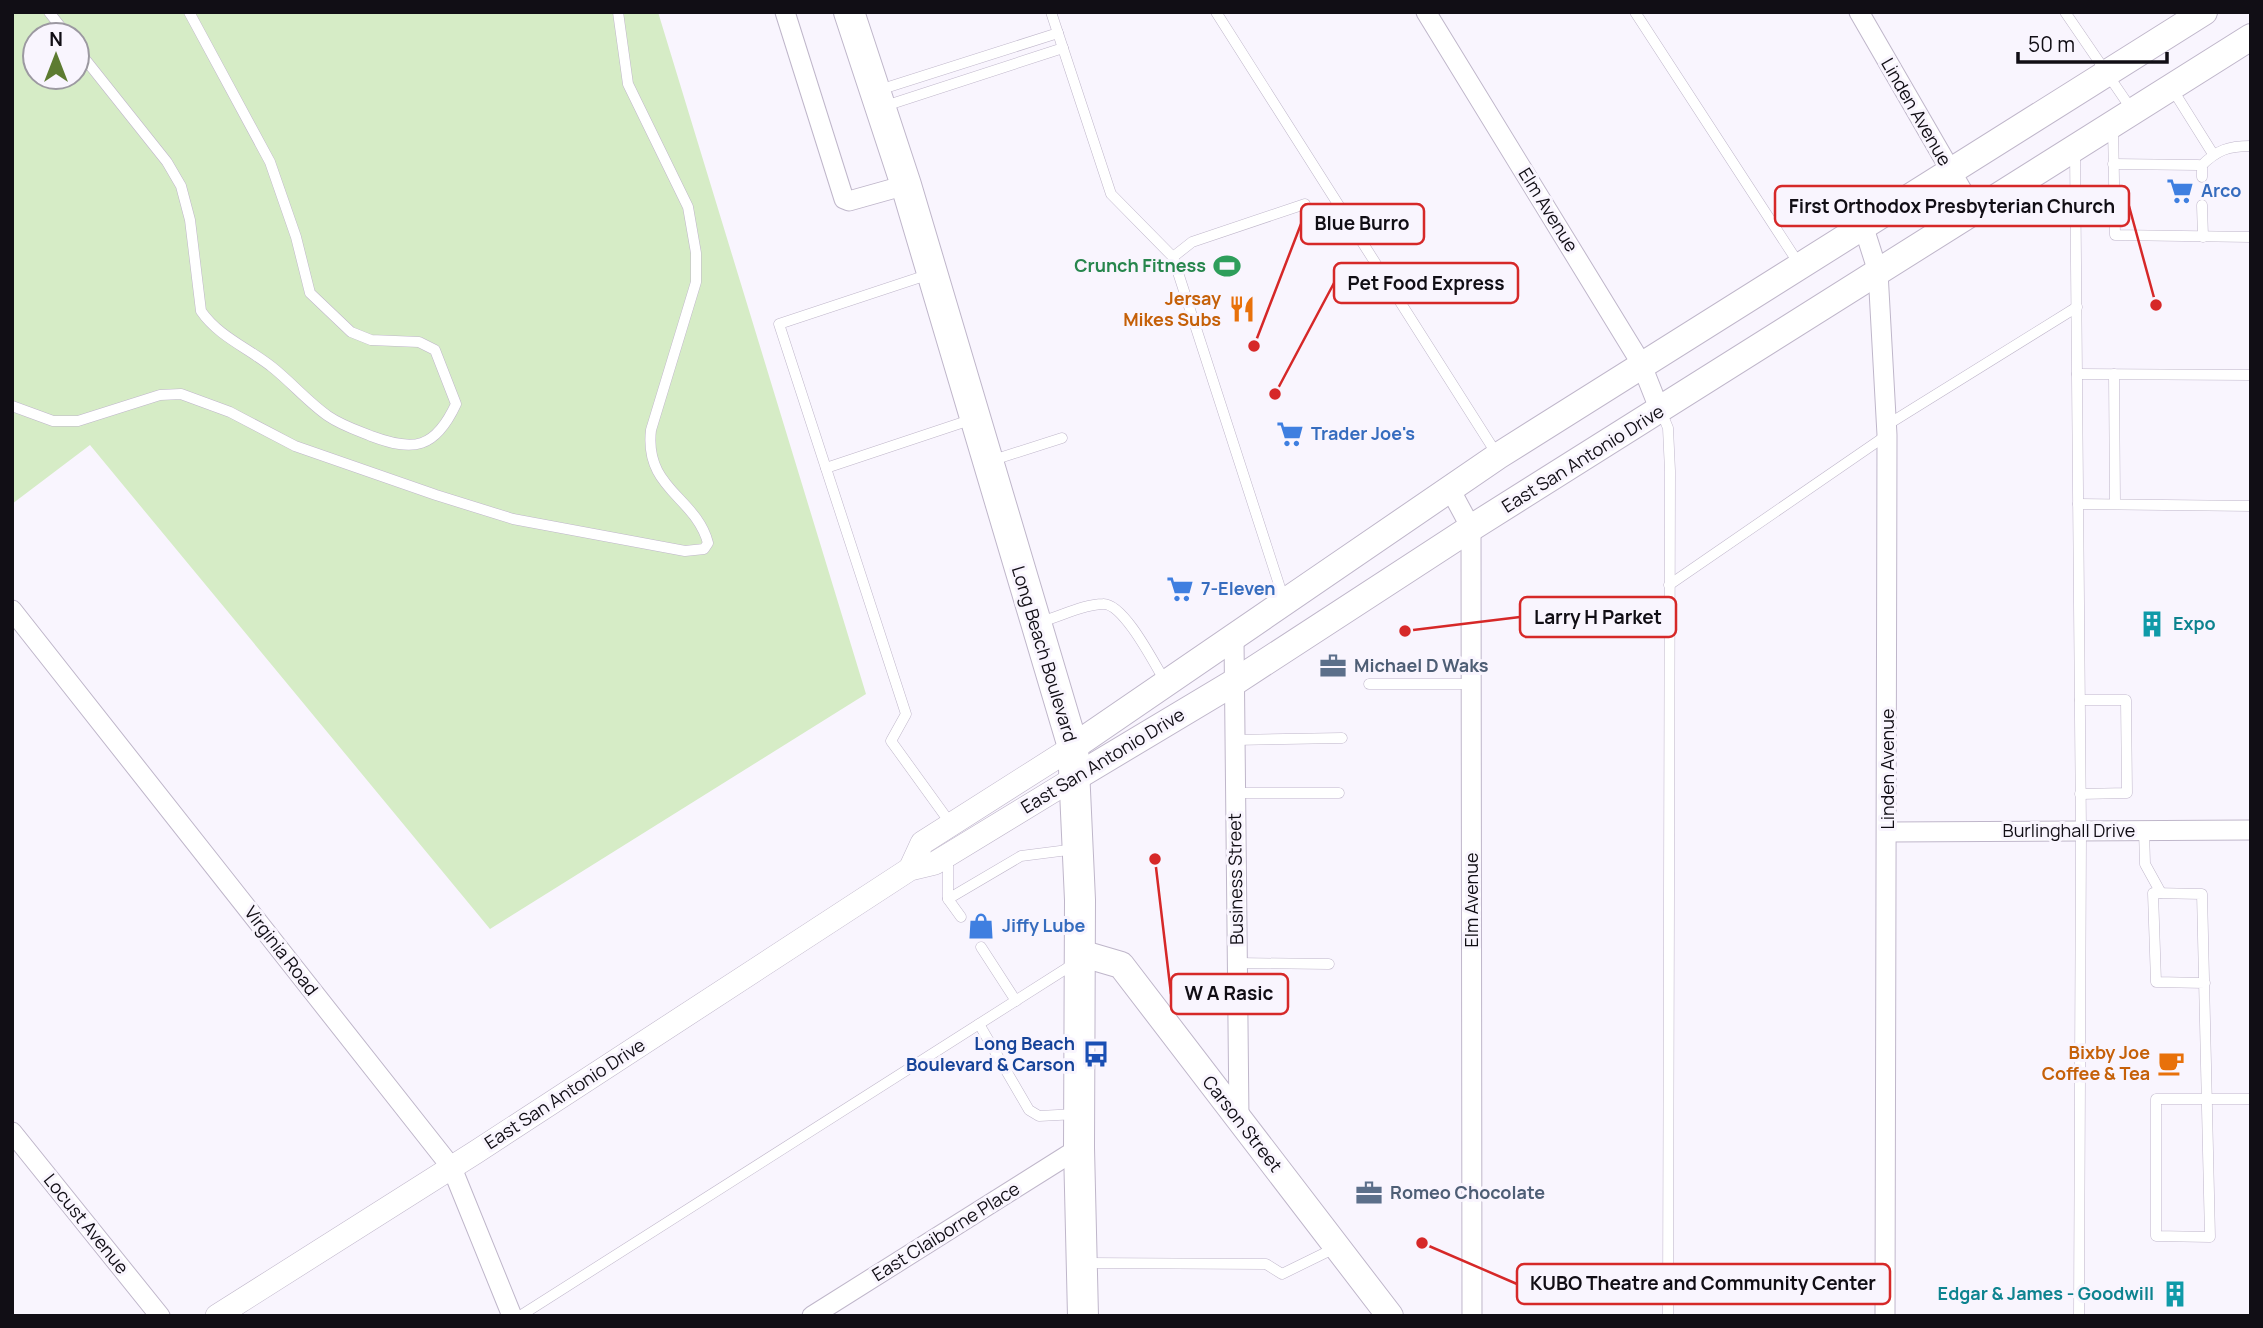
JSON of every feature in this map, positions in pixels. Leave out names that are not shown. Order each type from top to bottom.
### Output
[{"type":"main road","name":"East San Antonio Drive","points":[[1073,747],[1498,456],[1641,363],[2204,12]]},
{"type":"main road","name":"Long Beach Boulevard","points":[[851,14],[906,185],[1034,624],[1073,747],[1079,849],[1079,1148],[1083,1316]]},
{"type":"main road","name":"East San Antonio Drive","points":[[1076,777],[1233,683],[1471,528],[1661,411],[2075,146],[2251,37]]},
{"type":"main road","name":"Carson Street","points":[[1080,956],[1121,965],[1390,1316]]},
{"type":"street","points":[[785,12],[844,199],[849,201],[906,185]]},
{"type":"street","name":"Elm Avenue","points":[[1426,12],[1641,363],[1661,411]]},
{"type":"street","name":"Linden Avenue","points":[[1858,12],[1975,211]]},
{"type":"street","name":"Linden Avenue","points":[[1863,225],[1878,272],[1887,430],[1885,1316]]},
{"type":"street","name":"Elm Avenue","points":[[1450,489],[1471,528],[1472,1316]]},
{"type":"street","name":"Virginia Road","points":[[12,610],[452,1168],[512,1316]]},
{"type":"street","name":"Business Street","points":[[1234,639],[1239,1120]]},
{"type":"street","name":"East San Antonio Drive","points":[[910,869],[922,843],[1073,747]]},
{"type":"street","name":"East San Antonio Drive","points":[[217,1316],[452,1168],[910,869],[935,863],[1076,777]]},
{"type":"street","name":"Burlinghall Drive","points":[[1888,832],[2251,830]]},
{"type":"street","name":"Locust Avenue","points":[[12,1132],[160,1316]]},
{"type":"street","name":"East Claiborne Place","points":[[813,1316],[1079,1148]]},
{"type":"lane","points":[[91,67],[167,162],[181,186],[190,220],[201,311],[209,323],[262,359],[326,415],[342,425],[396,445],[413,447],[424,443],[450,418],[456,404],[435,350],[419,342],[371,340],[351,332],[310,293],[292,223],[270,162],[189,12]]},
{"type":"lane","points":[[12,406],[53,422],[78,421],[160,395],[181,394],[230,412],[295,446],[513,519],[656,547],[697,552],[705,550],[708,544],[706,536],[699,524],[666,488],[654,468],[649,446],[651,430],[696,282],[696,253],[688,207],[628,84],[618,12]]},
{"type":"lane","points":[[1051,12],[1111,194],[1173,257],[1285,603]]},
{"type":"lane","points":[[1216,12],[1498,456]]},
{"type":"lane","points":[[1634,12],[1800,266]]},
{"type":"lane","points":[[2065,12],[2105,73],[2123,116],[2113,164],[2115,235],[2251,237]]},
{"type":"lane","points":[[878,99],[1058,33]]},
{"type":"lane","points":[[878,99],[1063,48]]},
{"type":"lane","points":[[2170,87],[2213,154]]},
{"type":"lane","points":[[2075,146],[2081,831],[2079,1316]]},
{"type":"lane","points":[[2113,164],[2202,171],[2213,154],[2231,146],[2251,146]]},
{"type":"lane","points":[[1173,257],[1192,242],[1305,204]]},
{"type":"lane","points":[[2202,205],[2203,237]]},
{"type":"lane","points":[[930,274],[779,324],[906,713],[891,741],[952,825]]},
{"type":"lane","points":[[1669,585],[1887,430],[2077,307]]},
{"type":"lane","points":[[2077,374],[2251,375]]},
{"type":"lane","points":[[2114,374],[2115,504]]},
{"type":"lane","points":[[1661,411],[1668,428],[1670,471],[1668,1316]]},
{"type":"lane","points":[[826,468],[973,418]]},
{"type":"lane","points":[[986,462],[1062,438]]},
{"type":"lane","points":[[2078,504],[2251,506]]},
{"type":"lane","points":[[1034,624],[1103,603],[1115,606],[1124,615],[1166,683]]},
{"type":"lane","points":[[1369,684],[1472,684]]},
{"type":"lane","points":[[2080,700],[2126,700],[2127,793],[2080,794]]},
{"type":"lane","points":[[1234,740],[1342,738]]},
{"type":"lane","points":[[1234,793],[1339,793]]},
{"type":"lane","points":[[2144,830],[2145,864],[2161,893]]},
{"type":"lane","points":[[948,899],[1021,856],[1079,849]]},
{"type":"lane","points":[[948,855],[948,899],[961,917]]},
{"type":"lane","points":[[2205,983],[2157,982],[2153,893],[2202,894],[2205,983],[2206,1099],[2210,1237],[2156,1236],[2156,1099],[2206,1099],[2251,1099]]},
{"type":"lane","points":[[981,947],[1016,1001]]},
{"type":"lane","points":[[520,1316],[1016,1001],[1080,956]]},
{"type":"lane","points":[[1237,963],[1329,964]]},
{"type":"lane","points":[[979,1024],[1029,1110],[1040,1116],[1079,1114]]},
{"type":"lane","points":[[1082,1262],[1266,1264],[1282,1274],[1337,1247]]},
{"type":"green space","points":[[12,12],[658,12],[866,694],[490,929],[90,445],[12,504]]},
{"type":"place","name":"Arco","points":[[2180,191]]},
{"type":"place","name":"Crunch Fitness","points":[[1227,266]]},
{"type":"place","name":"First Orthodox Presbyterian Church","points":[[2156,305]]},
{"type":"place","name":"Jersay Mikes Subs","points":[[1242,309]]},
{"type":"place","name":"Blue Burro","points":[[1254,346]]},
{"type":"place","name":"Pet Food Express","points":[[1275,394]]},
{"type":"place","name":"Trader Joe's","points":[[1290,434]]},
{"type":"place","name":"7-Eleven","points":[[1180,589]]},
{"type":"place","name":"Expo","points":[[2152,624]]},
{"type":"place","name":"Larry H Parket","points":[[1405,631]]},
{"type":"place","name":"Michael D Waks","points":[[1333,666]]},
{"type":"place","name":"W A Rasic","points":[[1155,859]]},
{"type":"place","name":"Jiffy Lube","points":[[981,926]]},
{"type":"place","name":"Long Beach Boulevard & Carson","points":[[1096,1054]]},
{"type":"place","name":"Bixby Joe Coffee & Tea","points":[[2171,1063]]},
{"type":"place","name":"Romeo Chocolate","points":[[1369,1193]]},
{"type":"place","name":"KUBO Theatre and Community Center","points":[[1422,1243]]},
{"type":"place","name":"Edgar & James - Goodwill","points":[[2175,1294]]}]
